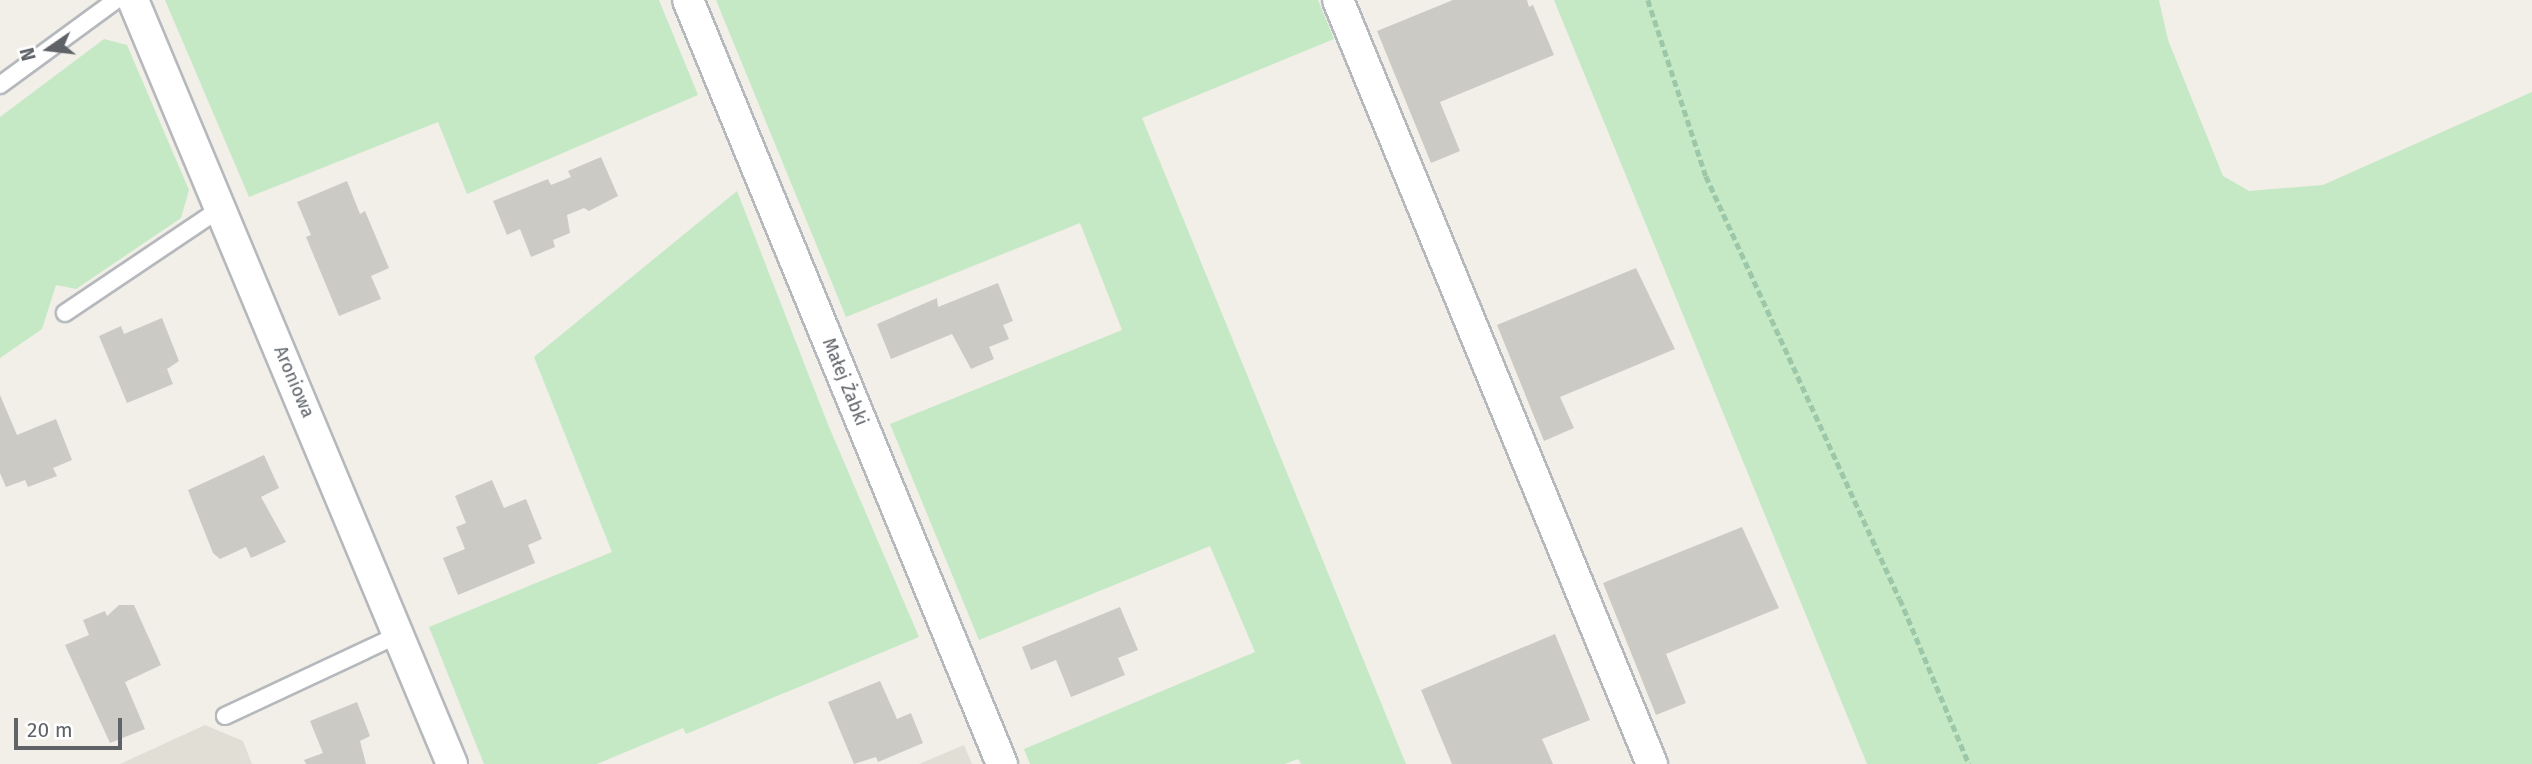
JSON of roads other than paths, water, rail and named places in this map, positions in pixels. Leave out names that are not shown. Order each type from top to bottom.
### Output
[{"type":"street","name":"Aroniowa","points":[[134,0],[452,764]]},
{"type":"street","name":"Małej Żabki","points":[[688,0],[1002,764]]},
{"type":"street","points":[[1338,0],[1652,764]]},
{"type":"lane","points":[[0,85],[116,0]]},
{"type":"lane","points":[[65,313],[221,208]]},
{"type":"lane","points":[[225,716],[400,634]]}]
